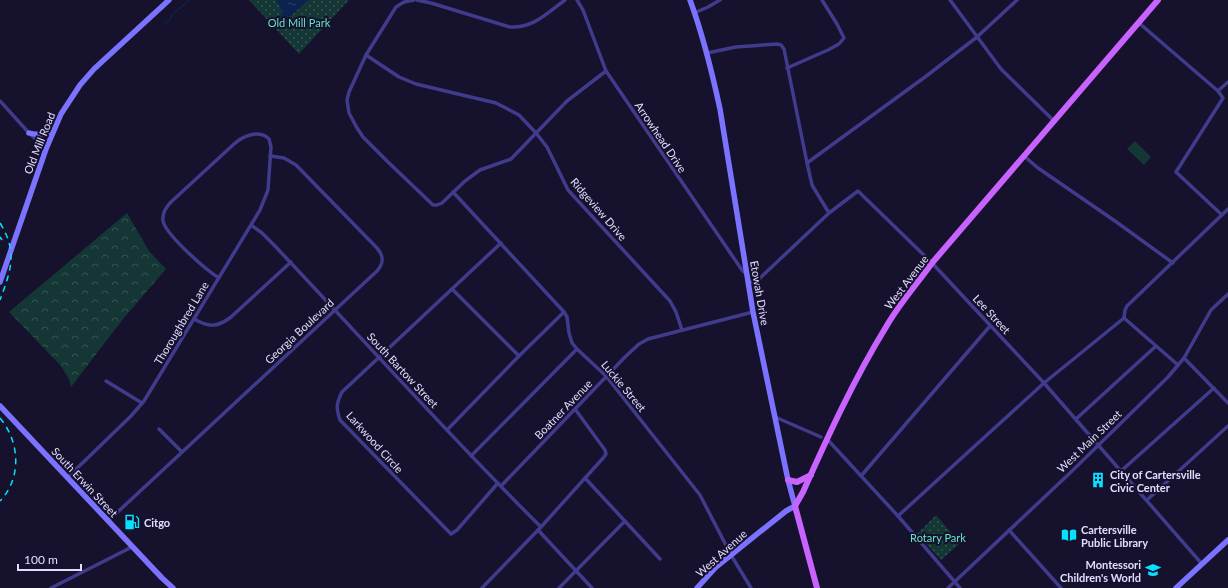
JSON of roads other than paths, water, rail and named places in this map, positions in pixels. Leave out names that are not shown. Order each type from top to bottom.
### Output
[{"type":"main road","name":"West Avenue","points":[[795,506],[803,492],[824,438],[887,325],[932,263],[1158,0]]},
{"type":"main road","points":[[788,480],[797,482],[810,475]]},
{"type":"main road","name":"Etowah Drive","points":[[795,506],[817,588]]},
{"type":"street","name":"Old Mill Road","points":[[0,282],[53,130],[69,100],[87,77],[169,0]]},
{"type":"street","points":[[414,0],[404,2],[396,7],[366,55],[349,92],[347,100],[349,113],[363,136],[433,205],[442,203],[480,170],[511,159],[567,101],[606,71]]},
{"type":"street","points":[[417,0],[432,1],[510,27],[519,27],[534,23],[565,0]]},
{"type":"street","name":"Arrowhead Drive","points":[[577,0],[583,10],[606,71],[701,212],[747,275]]},
{"type":"street","name":"Etowah Drive","points":[[690,0],[707,53],[720,109],[753,312],[788,480],[795,506]]},
{"type":"street","points":[[694,13],[720,0]]},
{"type":"street","points":[[787,68],[828,50],[839,44],[844,38],[822,0]]},
{"type":"street","points":[[950,0],[1001,69],[1054,121]]},
{"type":"street","points":[[807,163],[977,37],[1017,0]]},
{"type":"street","points":[[1139,23],[1218,91],[1223,98],[1176,172],[1222,215]]},
{"type":"street","points":[[707,53],[736,48],[777,44],[781,45],[784,49],[812,185],[829,213]]},
{"type":"street","name":"Ridgeview Drive","points":[[366,55],[399,77],[416,84],[496,103],[519,115],[547,147],[568,190],[668,298],[675,309],[682,330]]},
{"type":"street","points":[[1218,91],[1228,82]]},
{"type":"street","points":[[0,101],[29,133],[46,149]]},
{"type":"street","points":[[29,133],[39,135],[53,130]]},
{"type":"street","name":"Thoroughbred Lane","points":[[68,478],[127,420],[142,403],[219,278],[262,206],[267,194],[271,144],[267,137],[262,135],[250,135],[236,141],[164,210],[163,219],[168,231],[201,266],[219,278]]},
{"type":"street","name":"Georgia Boulevard","points":[[108,520],[379,269],[382,262],[382,254],[376,246],[296,165],[284,158],[270,156]]},
{"type":"street","points":[[1024,156],[1038,168],[1173,263]]},
{"type":"street","name":"Lee Street","points":[[748,283],[759,278],[829,213],[858,191],[932,263],[1044,383],[1202,564]]},
{"type":"street","name":"Luckie Street","points":[[453,192],[564,312],[571,338],[577,349],[606,376],[700,495],[731,555],[751,588]]},
{"type":"street","points":[[898,516],[1044,383],[1124,318],[1127,306],[1228,210]]},
{"type":"street","name":"South Bartow Street","points":[[251,225],[265,235],[291,262],[379,358],[540,528],[592,588]]},
{"type":"street","name":"Larkwood Circle","points":[[450,534],[340,420],[337,410],[337,402],[342,392],[501,243]]},
{"type":"street","points":[[194,319],[208,325],[224,323],[291,262]]},
{"type":"street","points":[[452,289],[518,356]]},
{"type":"street","name":"West Main Street","points":[[948,588],[1168,377],[1184,358],[1210,310],[1228,294]]},
{"type":"street","points":[[447,430],[518,356],[564,312]]},
{"type":"street","name":"Boatner Avenue","points":[[450,534],[457,530],[606,376],[642,342],[648,339],[753,312]]},
{"type":"street","points":[[1124,318],[1178,365]]},
{"type":"street","points":[[861,476],[990,326]]},
{"type":"street","points":[[1076,419],[1156,346]]},
{"type":"street","points":[[472,456],[577,349]]},
{"type":"street","points":[[1184,358],[1228,403]]},
{"type":"street","points":[[106,381],[142,403]]},
{"type":"street","points":[[1121,471],[1214,388]]},
{"type":"street","name":"South Erwin Street","points":[[0,406],[173,588]]},
{"type":"street","points":[[482,588],[540,528],[606,454],[605,450],[575,409]]},
{"type":"street","points":[[775,417],[824,438],[898,516],[960,588]]},
{"type":"street","points":[[1147,500],[1228,426]]},
{"type":"street","points":[[159,429],[182,452]]},
{"type":"street","points":[[586,478],[660,559]]},
{"type":"street","name":"West Avenue","points":[[697,588],[710,573],[731,555],[786,511],[795,506]]},
{"type":"street","points":[[559,588],[625,521]]},
{"type":"street","points":[[1009,530],[1061,588]]},
{"type":"street","points":[[1176,588],[1228,540]]},
{"type":"street","points":[[51,588],[132,546]]},
{"type":"water","points":[[276,0],[309,0],[283,23],[279,19],[281,12]]},
{"type":"waterway","points":[[164,24],[170,20],[172,15],[189,0]]},
{"type":"railway","points":[[0,223],[6,233],[11,252],[10,270],[0,300]]},
{"type":"railway","points":[[0,418],[12,438],[16,460],[12,482],[0,501]]},
{"type":"place","name":"City of Cartersville Civic Center","points":[[1098,480]]},
{"type":"place","name":"Citgo","points":[[132,522]]},
{"type":"place","name":"Cartersville Public Library","points":[[1069,535]]},
{"type":"place","name":"Montessori Children's World","points":[[1153,570]]},
{"type":"park label","name":"Old Mill Park","points":[[299,22]]},
{"type":"park label","name":"Rotary Park","points":[[938,537]]}]
